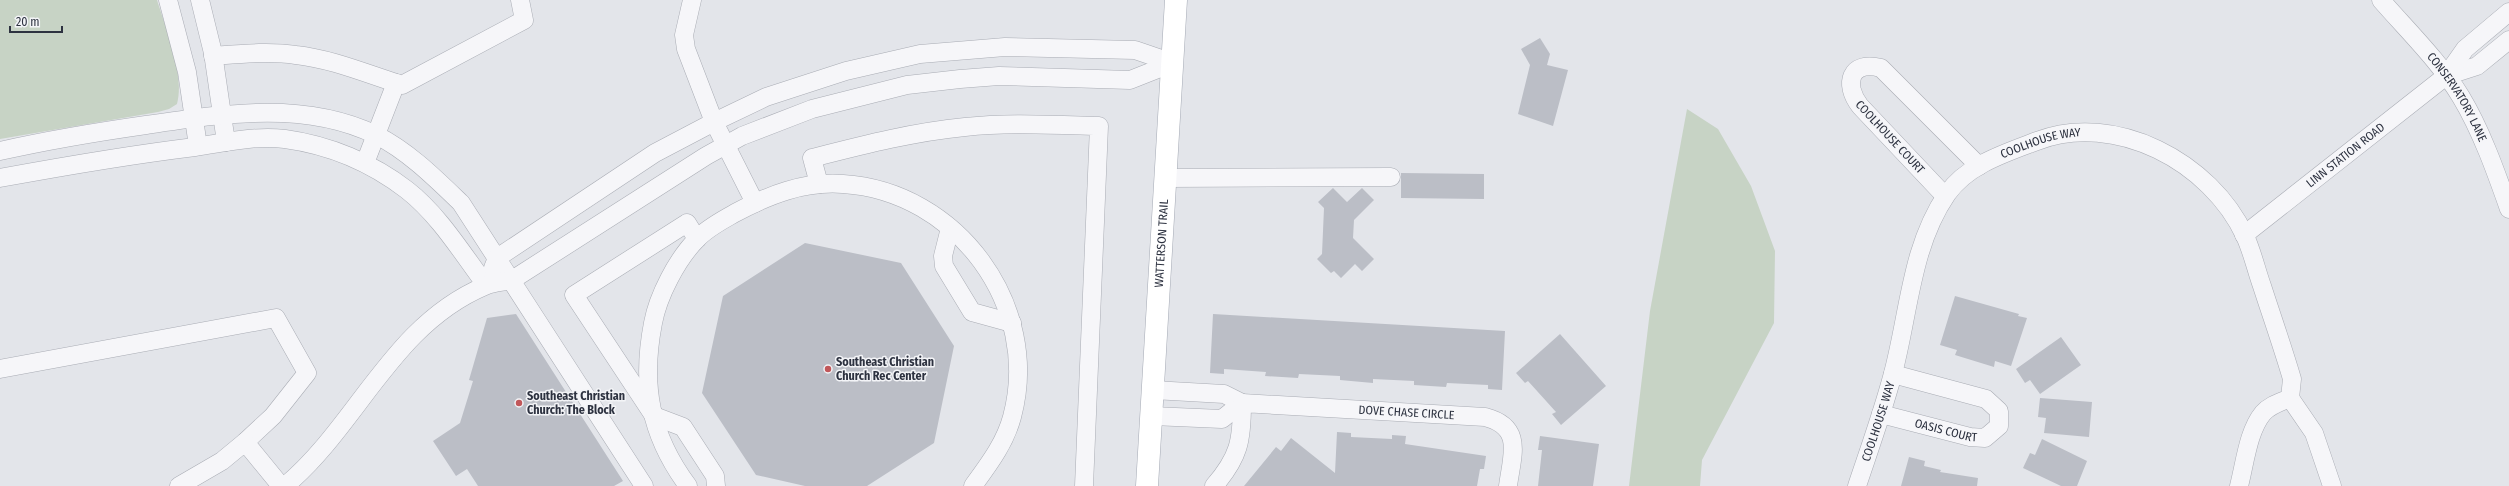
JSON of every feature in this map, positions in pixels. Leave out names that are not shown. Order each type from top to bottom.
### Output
[{"type":"main road","name":"WATTERSON TRAIL","points":[[1148,486],[1176,0]]},
{"type":"street","points":[[168,0],[187,72],[198,146]]},
{"type":"street","points":[[200,0],[213,56],[223,114],[226,142]]},
{"type":"street","points":[[213,56],[252,54],[296,55],[322,60],[402,85],[524,20],[520,0]]},
{"type":"street","points":[[692,0],[684,35],[686,48],[714,122],[755,203]]},
{"type":"street","name":"CONSERVATORY LANE","points":[[2381,0],[2446,76],[2464,104],[2498,176],[2509,209]]},
{"type":"street","name":"LINN STATION ROAD","points":[[2244,235],[2446,76],[2465,49],[2509,12]]},
{"type":"street","name":"LINN STATION ROAD","points":[[2446,76],[2477,66],[2509,40]]},
{"type":"street","points":[[486,285],[497,258],[655,154],[714,122],[766,97],[812,81],[920,54],[1005,47],[1135,50],[1173,63]]},
{"type":"street","points":[[285,486],[303,471],[326,445],[402,346],[451,305],[486,285],[512,280],[742,136],[812,109],[907,85],[999,76],[1130,80],[1173,63]]},
{"type":"street","name":"COOLHOUSE COURT","points":[[1945,196],[1851,95],[1850,85],[1852,75],[1860,68],[1871,65],[1881,68],[1979,166]]},
{"type":"street","points":[[365,163],[396,83]]},
{"type":"street","points":[[0,151],[55,139],[194,118],[223,114],[272,111],[348,125],[376,135],[433,176],[461,203],[644,486]]},
{"type":"street","points":[[819,184],[812,158],[876,141],[966,126],[1028,124],[1099,126],[1084,486]]},
{"type":"street","name":"COOLHOUSE WAY","points":[[1857,486],[1893,374],[1920,248],[1945,196],[1951,188],[1979,166],[2047,137],[2084,132],[2119,136],[2159,151],[2197,174],[2217,194],[2244,235],[2292,379],[2290,398]]},
{"type":"street","points":[[0,178],[112,158],[251,139],[284,139],[323,147],[365,163],[408,190],[433,214],[486,285]]},
{"type":"street","points":[[1165,178],[1391,177]]},
{"type":"street","points":[[688,486],[665,448],[654,416],[647,386],[648,349],[656,310],[669,278],[697,239],[721,221],[755,203],[794,188],[819,184],[844,184],[881,190],[915,204],[950,228],[985,266],[1001,292],[1018,343],[1019,366],[1012,416],[997,453],[973,486]]},
{"type":"street","points":[[697,239],[687,223],[574,295],[654,416],[683,427],[715,476],[716,486]]},
{"type":"street","points":[[950,228],[943,256],[944,266],[972,312],[1012,323]]},
{"type":"street","points":[[0,368],[276,318],[307,374],[273,416],[245,442],[222,462],[179,486]]},
{"type":"street","name":"OASIS COURT","points":[[1881,414],[1970,437],[1985,438],[1999,426],[1998,411],[1986,399],[1893,374]]},
{"type":"street","name":"DOVE CHASE CIRCLE","points":[[1153,390],[1224,394],[1242,404],[1485,417],[1499,421],[1508,429],[1513,440],[1508,486]]},
{"type":"street","points":[[2239,486],[2254,429],[2260,418],[2274,404],[2290,398],[2314,432],[2332,486]]},
{"type":"street","points":[[1152,416],[1222,419],[1242,404]]},
{"type":"street","points":[[1214,486],[1232,463],[1240,447],[1242,404]]},
{"type":"street","points":[[245,442],[281,486]]},
{"type":"green space","points":[[0,0],[157,0],[177,66],[179,92],[177,104],[169,109],[158,112],[0,139]]},
{"type":"green space","points":[[1687,109],[1718,129],[1751,186],[1775,251],[1774,323],[1702,460],[1700,486],[1629,486],[1650,311]]},
{"type":"building","points":[[1540,38],[1550,54],[1547,65],[1568,70],[1553,126],[1518,114],[1530,65],[1521,49]]},
{"type":"building","points":[[1401,173],[1484,174],[1484,199],[1401,198]]},
{"type":"building","points":[[1333,188],[1347,202],[1362,188],[1374,200],[1354,220],[1353,238],[1374,259],[1362,271],[1355,264],[1341,278],[1334,271],[1331,273],[1317,259],[1322,254],[1324,208],[1318,202]]},
{"type":"building","name":"Southeast Christian Church Rec Center","points":[[805,243],[901,263],[954,346],[934,443],[867,486],[805,486],[756,475],[702,393],[723,296]]},
{"type":"building","points":[[1955,296],[2019,314],[2018,316],[2027,318],[2011,366],[1995,361],[1994,367],[1955,355],[1957,350],[1940,345]]},
{"type":"building","name":"Southeast Christian Church: The Block","points":[[516,314],[623,481],[614,486],[478,486],[467,469],[456,476],[433,441],[460,423],[473,381],[469,380],[487,318]]},
{"type":"building","points":[[1213,314],[1505,331],[1502,390],[1488,389],[1488,385],[1447,383],[1446,387],[1414,385],[1414,381],[1373,379],[1373,383],[1340,380],[1340,376],[1299,374],[1298,378],[1265,376],[1266,372],[1224,369],[1224,374],[1210,373]]},
{"type":"building","points":[[1560,334],[1606,386],[1561,425],[1552,414],[1556,412],[1528,381],[1525,383],[1516,373]]},
{"type":"building","points":[[2061,337],[2081,365],[2040,394],[2030,380],[2025,383],[2016,369]]},
{"type":"building","points":[[2040,398],[2092,402],[2089,437],[2044,433],[2046,418],[2038,417]]},
{"type":"building","points":[[1337,432],[1351,433],[1351,437],[1392,439],[1392,435],[1406,436],[1405,444],[1486,456],[1484,469],[1480,469],[1477,486],[1244,486],[1276,447],[1281,451],[1291,438],[1335,473]]},
{"type":"building","points":[[1540,436],[1599,444],[1593,486],[1538,486],[1542,450],[1538,450]]},
{"type":"building","points":[[2042,439],[2087,461],[2077,486],[2061,486],[2023,468],[2030,453],[2035,455]]},
{"type":"building","points":[[1909,457],[1925,461],[1924,466],[1941,470],[1940,472],[1978,478],[1977,486],[1901,486]]},
{"type":"place","name":"Southeast Christian Church Rec Center","points":[[828,369]]},
{"type":"place","name":"Southeast Christian Church: The Block","points":[[519,403]]}]
